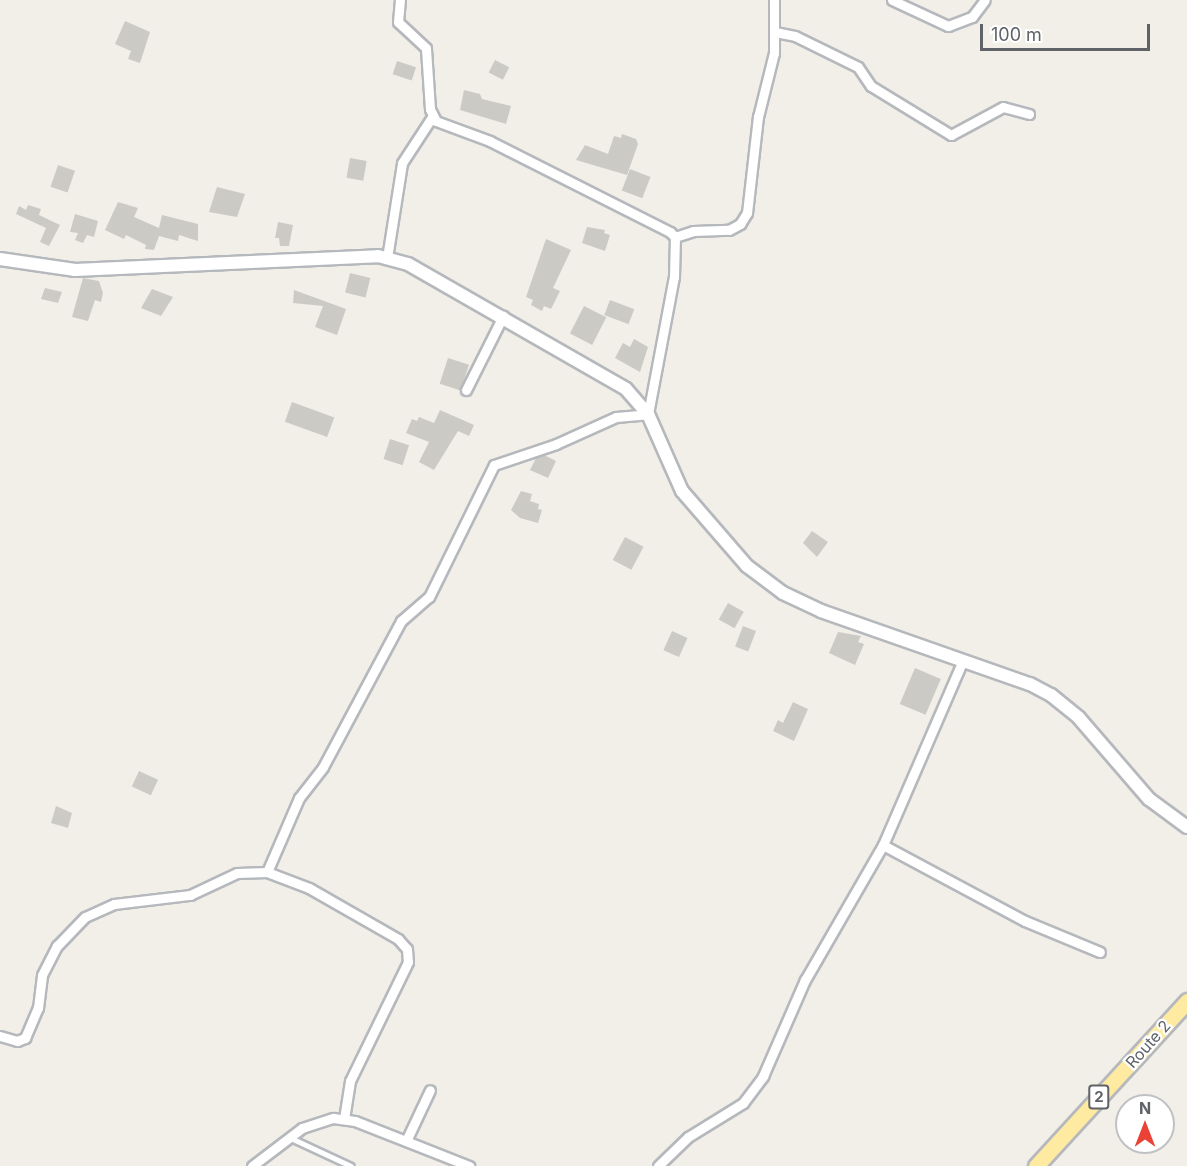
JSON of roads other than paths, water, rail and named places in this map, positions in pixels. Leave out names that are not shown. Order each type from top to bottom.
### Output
[{"type":"highway","name":"Route 2","points":[[1036,1166],[1187,1001]]},
{"type":"street","points":[[387,258],[402,163],[432,117],[426,48],[398,22],[400,0]]},
{"type":"street","points":[[432,117],[490,141],[675,237],[693,231],[729,230],[740,224],[747,213],[756,125],[774,53],[774,0]]},
{"type":"street","points":[[892,0],[948,26],[964,23],[985,0]]},
{"type":"street","points":[[775,32],[795,36],[858,67],[871,86],[951,135],[1003,107],[1029,114]]},
{"type":"street","points":[[648,414],[674,277],[675,237]]},
{"type":"street","points":[[0,259],[75,270],[387,258],[408,264],[503,316],[626,389],[648,414],[679,485],[747,566],[783,593],[821,611],[1030,684],[1064,705],[1149,799],[1187,827]]},
{"type":"street","points":[[466,390],[503,316]]},
{"type":"street","points":[[267,872],[299,798],[323,767],[401,621],[429,597],[494,465],[556,444],[616,417],[648,414]]},
{"type":"street","points":[[658,1166],[673,1148],[743,1103],[753,1092],[805,980],[884,846],[963,660]]},
{"type":"street","points":[[884,846],[1025,921],[1100,952]]},
{"type":"street","points":[[0,1035],[17,1041],[25,1038],[38,1008],[42,975],[57,946],[85,917],[114,904],[190,895],[237,873],[267,872],[309,888],[398,939],[407,949],[408,962],[350,1081],[344,1118]]},
{"type":"street","points":[[406,1141],[430,1090]]},
{"type":"street","points":[[252,1166],[289,1137],[312,1123],[344,1118],[469,1166]]},
{"type":"lane","points":[[289,1137],[351,1166]]}]
